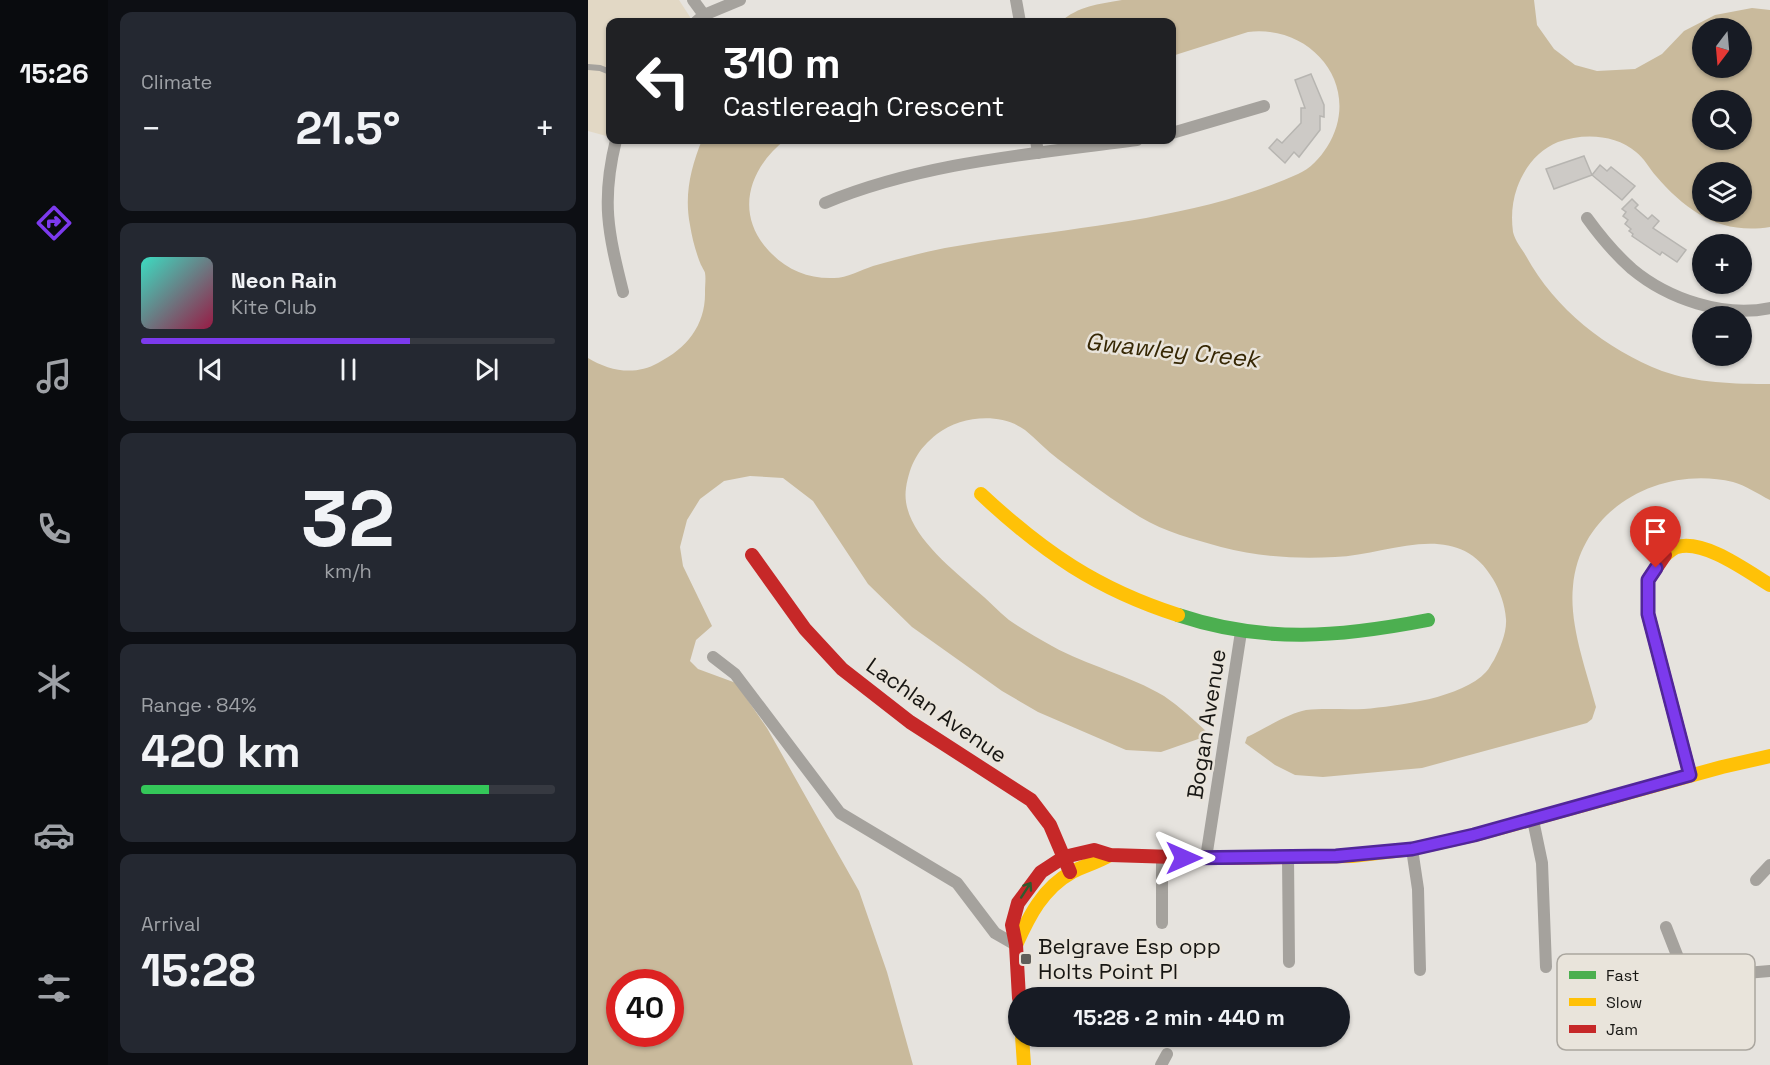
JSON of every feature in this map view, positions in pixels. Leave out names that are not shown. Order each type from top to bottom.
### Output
[{"type":"street","points":[[693,0],[700,18]]},
{"type":"street","points":[[702,18],[740,0]]},
{"type":"street","points":[[1017,0],[1019,18]]},
{"type":"street","points":[[1176,132],[1264,106]]},
{"type":"street","points":[[615,144],[606,205],[611,245],[623,292]]},
{"type":"street","points":[[1037,144],[1038,153]]},
{"type":"street","points":[[825,203],[860,189],[943,168],[1107,144]]},
{"type":"street","points":[[1587,218],[1604,242],[1633,270],[1676,296],[1729,310],[1770,308]]},
{"type":"street","points":[[981,494],[1031,540],[1074,570],[1127,598],[1181,617],[1241,632],[1317,635],[1377,631],[1428,621]]},
{"type":"street","points":[[1690,775],[1648,614],[1648,580],[1663,556],[1677,547],[1699,547],[1715,552],[1770,585]]},
{"type":"street","name":"Lachlan Avenue","points":[[752,555],[790,612],[841,669],[899,715],[1030,800],[1045,815],[1070,872]]},
{"type":"street","name":"Bogan Avenue","points":[[1206,858],[1241,632]]},
{"type":"street","points":[[713,657],[735,674],[840,813],[957,883],[995,933],[1016,945]]},
{"type":"street","points":[[1019,987],[1012,925],[1018,903],[1041,872],[1064,857],[1094,850],[1110,855],[1206,858],[1352,856],[1412,849],[1533,820],[1690,775],[1770,756]]},
{"type":"street","points":[[1533,820],[1542,863],[1546,967]]},
{"type":"street","points":[[1412,849],[1418,889],[1420,970]]},
{"type":"street","points":[[1016,945],[1029,917],[1053,884],[1070,872],[1099,863],[1110,855]]},
{"type":"street","points":[[1162,857],[1162,923]]},
{"type":"street","points":[[1288,857],[1289,962]]},
{"type":"street","points":[[1756,880],[1770,865]]},
{"type":"street","points":[[1666,927],[1677,954]]},
{"type":"street","points":[[1755,972],[1770,971]]},
{"type":"street","points":[[1023,1047],[1024,1065]]},
{"type":"lane","points":[[588,67],[606,70]]},
{"type":"shaded area","points":[[588,0],[679,0],[690,18],[606,18],[606,136],[588,131]]},
{"type":"water","name":"Gwawley Creek","points":[[1122,0],[1534,0],[1537,25],[1554,49],[1575,65],[1597,71],[1635,69],[1662,54],[1684,31],[1692,27],[1692,78],[1752,78],[1752,18],[1709,18],[1752,8],[1770,10],[1770,227],[1752,229],[1716,222],[1752,222],[1752,162],[1692,162],[1692,209],[1668,189],[1642,157],[1628,146],[1609,139],[1588,136],[1558,142],[1538,155],[1520,181],[1512,215],[1515,239],[1538,275],[1567,310],[1602,339],[1641,362],[1675,375],[1716,382],[1770,384],[1770,500],[1733,482],[1706,478],[1679,480],[1653,487],[1629,498],[1608,514],[1591,534],[1579,558],[1572,601],[1579,647],[1596,707],[1592,719],[1587,723],[1422,768],[1323,777],[1295,775],[1275,765],[1245,743],[1247,737],[1284,718],[1306,710],[1394,706],[1446,694],[1475,681],[1486,672],[1499,651],[1506,624],[1505,609],[1498,588],[1478,560],[1461,549],[1441,544],[1421,544],[1356,555],[1321,558],[1263,555],[1221,547],[1169,531],[1140,517],[1078,474],[1015,424],[1004,420],[981,418],[957,423],[947,428],[937,434],[920,451],[913,464],[906,488],[906,503],[911,518],[929,546],[1005,617],[1066,653],[1137,682],[1164,696],[1208,733],[1204,737],[1161,752],[1126,750],[1038,712],[1002,691],[912,627],[868,584],[813,501],[783,478],[750,476],[724,481],[700,499],[687,520],[680,547],[683,566],[712,626],[696,640],[690,661],[698,669],[736,683],[767,728],[859,891],[887,972],[913,1065],[588,1065],[588,358],[613,369],[640,370],[658,363],[678,350],[686,343],[698,325],[704,303],[705,272],[697,256],[693,240],[688,214],[688,192],[701,144],[781,144],[762,165],[754,179],[749,210],[753,225],[760,240],[785,265],[800,273],[825,278],[844,277],[882,263],[945,248],[1124,222],[1213,203],[1298,174],[1311,166],[1327,147],[1337,125],[1339,103],[1335,83],[1326,64],[1311,49],[1293,38],[1272,32],[1248,32],[1176,55],[1176,18],[1066,18],[1082,9]]},
{"type":"building","points":[[1311,74],[1324,105],[1324,117],[1320,116],[1320,130],[1299,157],[1294,152],[1285,163],[1269,148],[1277,139],[1282,143],[1301,123],[1301,108],[1305,108],[1295,80]]},
{"type":"building","points":[[1584,156],[1592,175],[1554,189],[1546,169]]},
{"type":"building","points":[[1600,165],[1607,171],[1611,167],[1635,186],[1622,200],[1592,175]]},
{"type":"building","points":[[1632,199],[1638,205],[1635,208],[1648,219],[1652,215],[1659,221],[1653,228],[1686,250],[1677,262],[1662,252],[1660,255],[1632,236],[1633,234],[1629,231],[1631,229],[1625,224],[1628,220],[1623,216],[1626,212],[1622,209]]},
{"type":"traffic: fast","points":[[1178,615],[1241,630],[1303,635],[1333,634],[1428,620]]},
{"type":"traffic: slow","points":[[981,494],[1049,551],[1096,581],[1149,605],[1178,615]]},
{"type":"traffic: slow","points":[[1665,555],[1677,547],[1700,548],[1725,558],[1770,585]]},
{"type":"traffic: slow","points":[[1292,857],[1352,856],[1412,849],[1475,835],[1770,756]]},
{"type":"traffic: slow","points":[[1016,945],[1032,913],[1053,886],[1072,872],[1110,855]]},
{"type":"traffic: slow","points":[[1023,1047],[1024,1065]]},
{"type":"traffic: jam","points":[[752,555],[805,629],[842,669],[910,722],[1031,800],[1050,825],[1070,872]]},
{"type":"traffic: jam","points":[[1665,555],[1648,580],[1648,614],[1690,775]]},
{"type":"traffic: jam","points":[[1018,987],[1016,945],[1012,925],[1018,903],[1041,872],[1064,857],[1094,850],[1110,855],[1206,858],[1292,857]]},
{"type":"place","name":"Belgrave Esp opp Holts Point Pl","points":[[1026,959]]},
{"type":"route","points":[[1184,858],[1352,856],[1412,849],[1533,820],[1690,775],[1648,614],[1648,580],[1656,568]]}]
